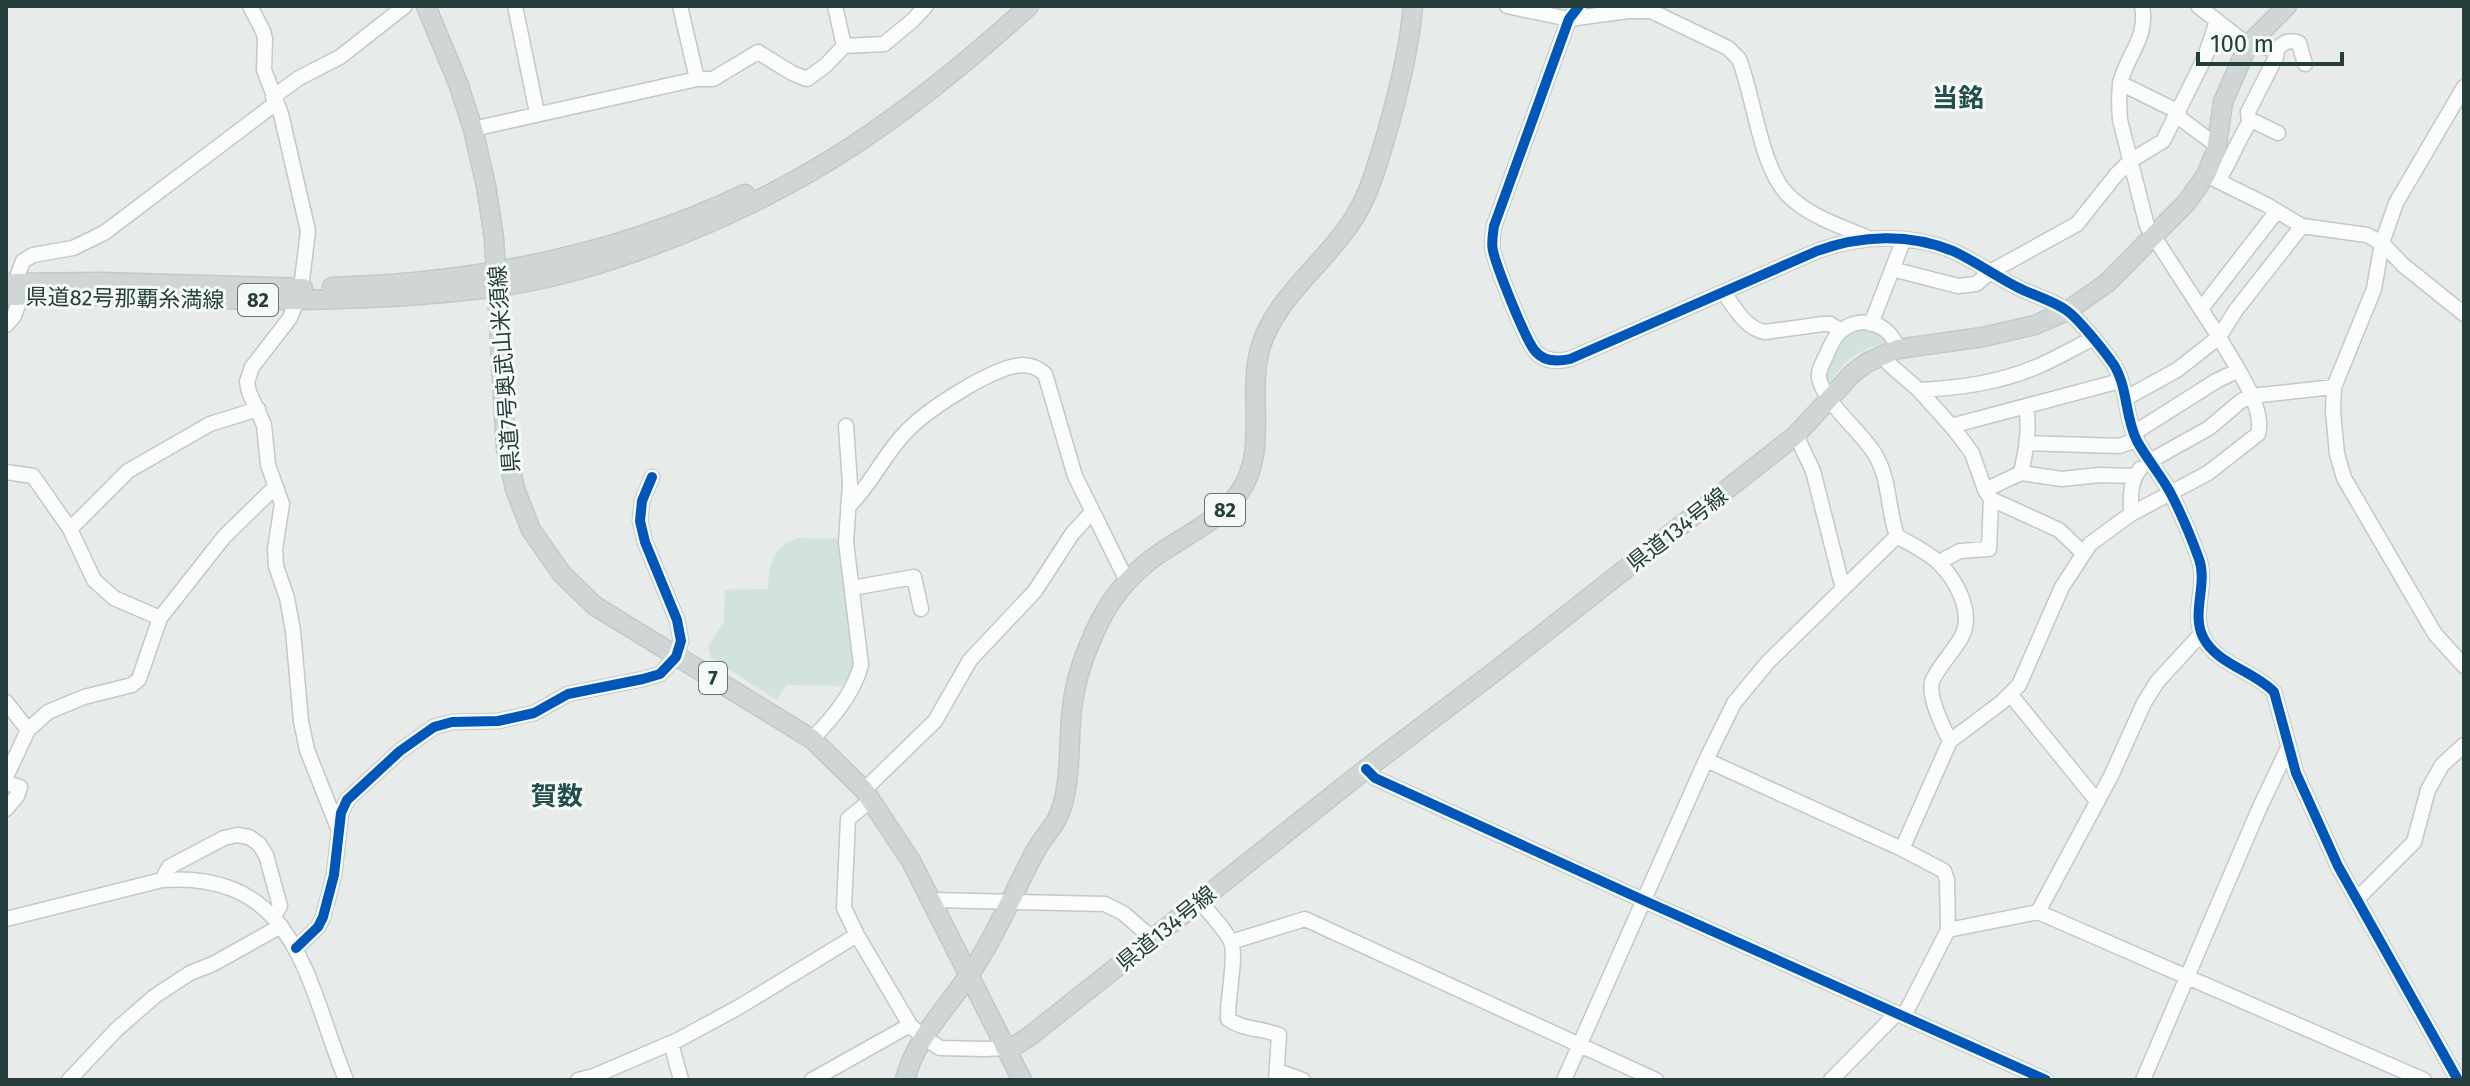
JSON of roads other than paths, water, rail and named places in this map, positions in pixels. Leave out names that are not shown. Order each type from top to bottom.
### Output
[{"type":"main road","name":"県道7号奥武山米須線","points":[[426,6],[458,83],[473,129],[490,207],[507,459],[531,530],[553,564],[584,598],[812,739],[868,795],[896,836],[932,900],[1022,1080]]},
{"type":"main road","name":"県道82号那覇糸満線","points":[[497,280],[645,234],[763,185],[844,139],[900,100],[1011,6]]},
{"type":"main road","name":"82","points":[[969,975],[1061,809],[1078,677],[1101,618],[1127,581],[1151,559],[1224,511],[1248,477],[1255,446],[1256,365],[1266,332],[1282,305],[1349,226],[1368,192],[1405,71],[1413,6]]},
{"type":"main road","name":"県道134号線","points":[[1005,1048],[1030,1036],[1366,769],[1796,435],[1853,373],[1890,352],[2002,334],[2035,325],[2067,311],[2107,283],[2212,178],[2223,102],[2250,43],[2287,6]]},
{"type":"main road","name":"県道82号那覇糸満線","points":[[12,290],[299,294],[379,285],[549,277],[626,256],[717,221],[782,190],[851,149],[920,100],[1035,7]]},
{"type":"main road","points":[[905,1080],[916,1031],[969,975]]},
{"type":"street","points":[[250,6],[263,31],[264,70],[281,114],[308,231],[305,272],[299,294],[290,318],[248,374],[249,392],[264,425],[268,465],[282,504],[275,549],[276,566],[287,598],[293,631],[301,721],[307,750],[340,833]]},
{"type":"street","points":[[6,325],[14,316],[12,290],[20,266],[27,258],[73,248],[104,233],[299,78],[340,57],[405,6]]},
{"type":"street","points":[[515,6],[537,113]]},
{"type":"street","points":[[680,6],[697,79]]},
{"type":"street","points":[[835,6],[844,46]]},
{"type":"street","points":[[473,129],[697,79],[713,79],[758,52],[807,79],[844,46],[884,44],[926,6]]},
{"type":"street","points":[[1507,6],[1569,19],[1651,11],[1734,53],[1742,66],[1768,159],[1785,192],[1804,208],[1868,238]]},
{"type":"street","points":[[1579,6],[1569,19],[1492,237],[1499,269],[1535,351],[1547,360],[1570,359],[1817,251],[1868,238],[1904,239],[1954,252],[2067,311],[2115,367],[2136,437],[2170,493],[2202,571],[2201,634],[2218,654],[2274,692],[2305,795],[2338,866],[2458,1080]]},
{"type":"street","points":[[1902,849],[1950,741],[2010,694],[2026,672],[2062,587],[2083,553],[2096,539],[2131,514],[2208,473],[2258,434],[2260,420],[2251,396],[2219,337],[2143,217],[2118,102],[2120,83],[2143,32],[2145,21],[2142,6]]},
{"type":"street","points":[[2198,6],[2250,43],[2277,49]]},
{"type":"street","points":[[1892,269],[1958,286],[1976,284],[1990,272],[2077,224],[2130,161],[2163,141],[2205,57],[2217,21]]},
{"type":"street","points":[[2305,64],[2299,43],[2284,42],[2277,49],[2276,57],[2248,112],[2249,123],[2235,144],[2228,164],[2212,178],[2302,226],[2367,235],[2382,243],[2415,276],[2464,314]]},
{"type":"street","points":[[2120,83],[2178,114],[2216,145]]},
{"type":"street","points":[[2464,87],[2396,203],[2382,243],[2374,289],[2334,387],[2333,411],[2337,454],[2344,478],[2435,634],[2464,666]]},
{"type":"street","points":[[2249,119],[2278,133]]},
{"type":"street","points":[[2201,309],[2277,211]]},
{"type":"street","points":[[2126,398],[2177,370],[2219,337],[2236,310],[2302,226]]},
{"type":"street","points":[[1871,324],[1904,239]]},
{"type":"street","points":[[1724,293],[1749,325],[1758,331],[1823,324],[1830,324],[1841,331]]},
{"type":"street","points":[[1939,562],[1960,551],[1989,549],[1988,494],[1972,453],[1919,390],[1889,364],[1892,335],[1887,329],[1871,324],[1855,325],[1841,331],[1834,339],[1819,374],[1821,383],[1877,457],[1897,536],[1939,562],[1960,593],[1966,625],[1963,635],[1932,682],[1931,695],[1950,741]]},
{"type":"street","points":[[1919,390],[1971,386],[2002,379],[2035,368],[2092,339]]},
{"type":"street","points":[[848,507],[863,493],[886,456],[917,421],[991,374],[1026,365],[1038,367],[1045,374],[1069,458],[1127,581]]},
{"type":"street","points":[[2028,443],[2119,446],[2216,381],[2237,371]]},
{"type":"street","points":[[1951,426],[2120,381]]},
{"type":"street","points":[[2131,514],[2134,476],[2149,460],[2209,428],[2241,401],[2251,396],[2334,387]]},
{"type":"street","points":[[2021,473],[2028,443],[2026,406]]},
{"type":"street","points":[[70,529],[128,471],[210,424],[258,409]]},
{"type":"street","points":[[812,739],[841,705],[859,676],[861,665],[846,542],[850,467],[846,426]]},
{"type":"street","points":[[1796,435],[1813,471],[1843,589]]},
{"type":"street","points":[[6,472],[33,476],[70,529],[94,580],[114,598],[160,618]]},
{"type":"street","points":[[1988,494],[2021,473],[2062,479],[2099,475],[2134,476]]},
{"type":"street","points":[[296,948],[318,927],[323,917],[334,875],[341,813],[347,800],[400,751],[434,727],[452,722],[498,721],[534,713],[568,694],[660,674],[676,657],[681,641],[677,620],[645,542],[640,521],[642,501],[652,477]]},
{"type":"street","points":[[6,777],[28,730],[48,712],[84,697],[132,685],[139,679],[160,618],[224,537],[274,488]]},
{"type":"street","points":[[1988,494],[2059,530],[2083,553]]},
{"type":"street","points":[[1005,1048],[940,1048],[916,1031],[857,935],[844,908],[848,819],[935,721],[970,660],[1035,591],[1072,534],[1092,512]]},
{"type":"street","points":[[1564,1080],[1734,703],[1768,662],[1897,536]]},
{"type":"street","points":[[852,588],[914,577],[921,609]]},
{"type":"street","points":[[2038,912],[2111,776],[2144,703],[2157,682],[2201,634]]},
{"type":"street","points":[[2010,694],[2097,801]]},
{"type":"street","points":[[6,702],[28,730]]},
{"type":"street","points":[[2357,899],[2414,842],[2428,790],[2435,776],[2442,765],[2464,745]]},
{"type":"street","points":[[2143,1080],[2289,746]]},
{"type":"street","points":[[1706,760],[1944,871],[1948,930],[1900,1015],[1831,1080]]},
{"type":"street","points":[[1366,769],[1375,778],[2046,1080]]},
{"type":"street","points":[[6,783],[20,787],[6,809]]},
{"type":"street","points":[[69,1080],[116,1030],[155,996],[190,973],[213,964],[277,921],[280,906],[266,855],[259,844],[249,837],[237,835],[224,838],[169,867],[162,880]]},
{"type":"street","points":[[6,919],[162,880],[181,879],[225,886],[242,893],[277,921],[296,948],[346,1080]]},
{"type":"street","points":[[932,900],[1105,904],[1123,913],[1153,939]]},
{"type":"street","points":[[1200,901],[1231,942],[1233,959],[1227,1002],[1228,1019],[1243,1028],[1267,1030],[1279,1035],[1277,1075],[1303,1080]]},
{"type":"street","points":[[1948,930],[2038,912],[2424,1080]]},
{"type":"street","points":[[1231,942],[1305,919],[1656,1080]]},
{"type":"street","points":[[578,1080],[671,1043],[739,1007],[857,935]]},
{"type":"street","points":[[812,1080],[916,1031]]},
{"type":"street","points":[[671,1043],[681,1080]]},
{"type":"district","name":"当銘","points":[[1958,98]]},
{"type":"district","name":"賀数","points":[[557,796]]}]
